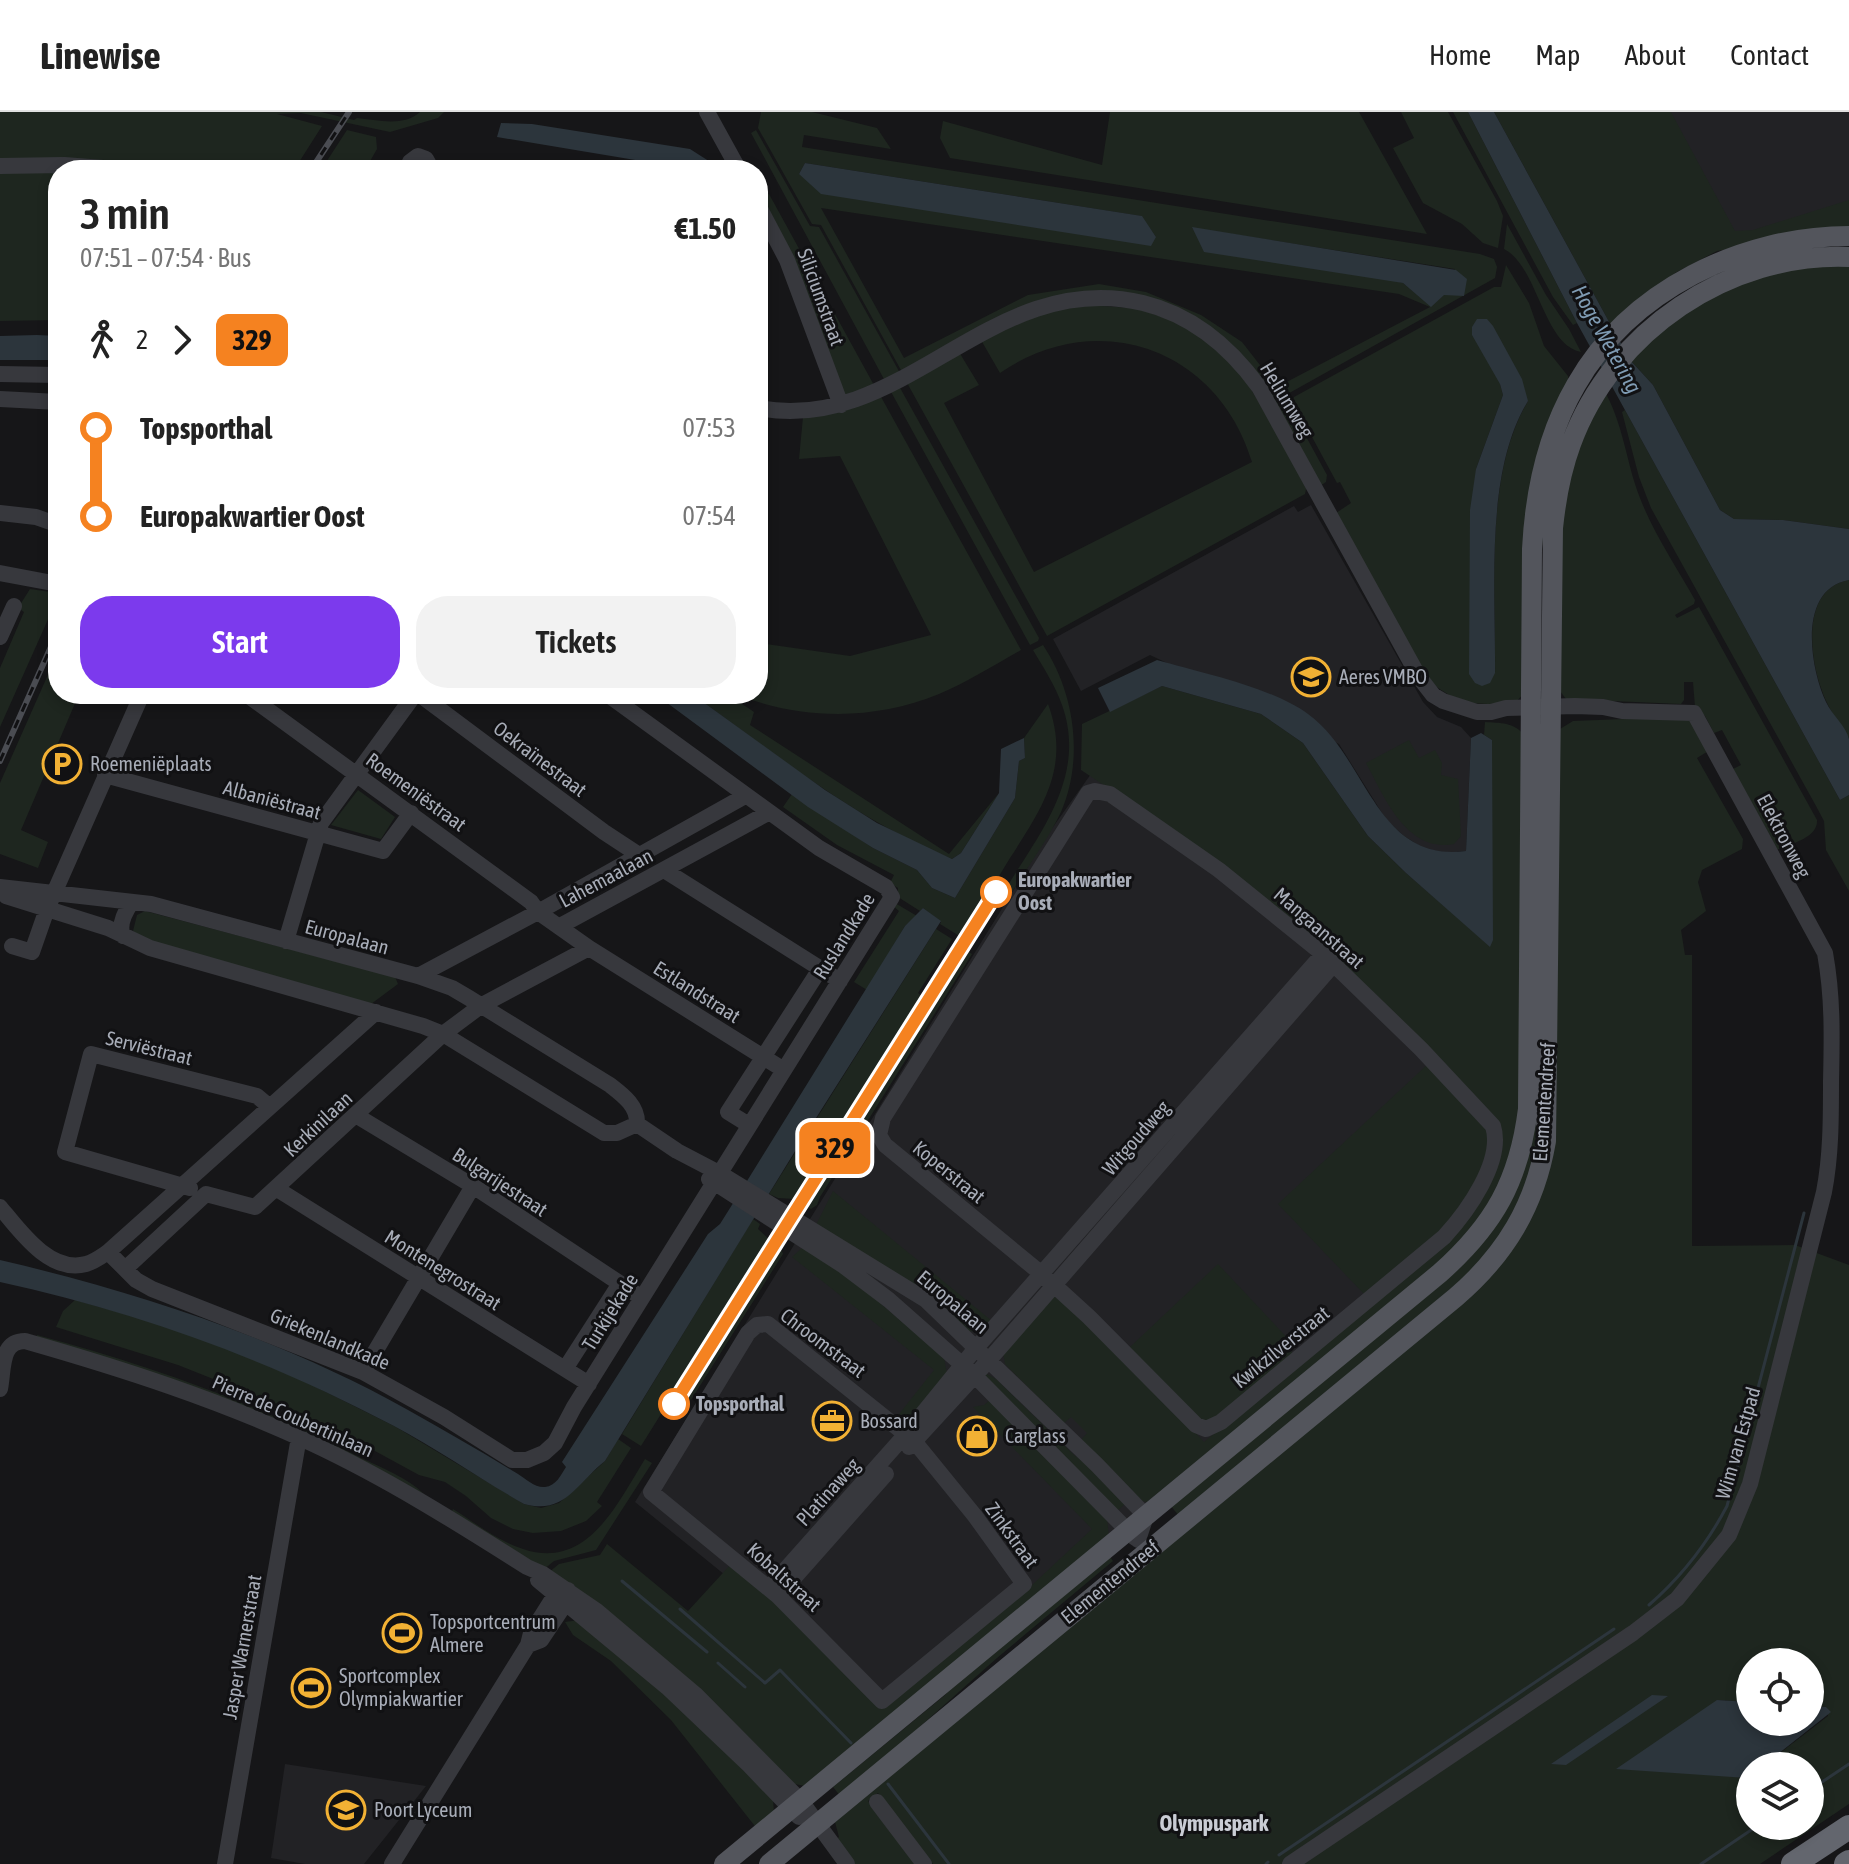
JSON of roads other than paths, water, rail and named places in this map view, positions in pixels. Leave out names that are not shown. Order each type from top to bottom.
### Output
[{"type":"highway","points":[[1793,1864],[1849,1827]]},
{"type":"main road","name":"Elementendreef","points":[[761,1852],[1140,1539],[1479,1277],[1515,1232],[1541,1170],[1548,1111],[1541,712],[1532,549],[1536,497],[1547,453],[1561,413],[1589,367],[1621,328],[1676,284],[1728,258],[1766,246],[1808,238],[1849,236]]},
{"type":"main road","name":"Elementendreef","points":[[724,1864],[761,1852],[804,1816],[972,1694],[1140,1539],[1146,1516],[1464,1252],[1493,1217],[1506,1193],[1522,1147],[1528,1109],[1541,712],[1553,528],[1571,443],[1600,387],[1631,347],[1684,303],[1733,277],[1783,262],[1849,257]]},
{"type":"street","points":[[707,112],[733,160]]},
{"type":"street","points":[[0,166],[48,165]]},
{"type":"street","name":"Siliciumstraat","points":[[768,224],[787,260],[841,405]]},
{"type":"street","name":"Heliumweg","points":[[768,409],[802,412],[841,405],[900,379],[1008,319],[1048,304],[1086,298],[1121,299],[1156,307],[1210,335],[1226,348],[1259,387],[1425,687],[1451,705],[1477,712],[1491,712],[1505,717],[1541,712]]},
{"type":"street","points":[[0,374],[48,375]]},
{"type":"street","points":[[0,399],[48,401]]},
{"type":"street","points":[[0,513],[48,521]]},
{"type":"street","points":[[0,573],[48,582]]},
{"type":"street","points":[[0,637],[14,606]]},
{"type":"street","points":[[12,946],[32,952],[50,901],[137,704]]},
{"type":"street","name":"Roemeniëstraat","points":[[260,704],[560,926]]},
{"type":"street","points":[[286,941],[321,823],[410,704]]},
{"type":"street","name":"Oekraïnestraat","points":[[431,704],[639,855]]},
{"type":"street","points":[[621,704],[768,813]]},
{"type":"street","name":"Elektronweg","points":[[1541,712],[1604,716],[1622,711],[1694,713],[1825,953],[1831,983],[1831,1054]]},
{"type":"street","name":"Albaniëstraat","points":[[105,775],[383,851],[411,813]]},
{"type":"street","name":"Mangaanstraat","points":[[1095,791],[1110,794],[1219,870],[1328,959],[1421,1049],[1493,1126]]},
{"type":"street","name":"Koperstraat","points":[[1048,1280],[885,1145],[879,1129],[883,1118],[1088,793],[1095,791]]},
{"type":"street","name":"Lahemaalaan","points":[[418,976],[745,796]]},
{"type":"street","name":"Lahemaalaan","points":[[589,948],[560,926],[768,813]]},
{"type":"street","name":"Ruslandkade","points":[[724,1183],[749,1125],[892,897],[890,892],[768,813]]},
{"type":"street","points":[[664,870],[840,981]]},
{"type":"street","name":"Europalaan","points":[[0,887],[50,901],[150,948],[443,1034],[604,1133],[617,1133],[637,1124]]},
{"type":"street","name":"Europalaan","points":[[0,896],[50,901],[89,896],[151,904],[418,976],[452,988],[617,1090],[632,1105],[638,1118],[637,1124]]},
{"type":"street","points":[[123,936],[124,917],[131,903]]},
{"type":"street","points":[[482,1005],[589,948]]},
{"type":"street","name":"Estlandstraat","points":[[589,948],[784,1070]]},
{"type":"street","name":"Witgoudweg","points":[[989,1360],[1048,1280],[1328,959]]},
{"type":"street","name":"Ruslandkade","points":[[749,1125],[728,1112],[820,969]]},
{"type":"street","name":"Kerkinilaan","points":[[182,1185],[255,1207],[443,1034],[482,1005]]},
{"type":"street","points":[[0,1207],[40,1250],[61,1264],[86,1264],[108,1252],[376,1012]]},
{"type":"street","name":"Serviëstraat","points":[[182,1185],[65,1152],[91,1054],[257,1096],[270,1107]]},
{"type":"street","name":"Wim van Estpad","points":[[1290,1864],[1666,1608],[1677,1599],[1729,1535],[1750,1484],[1824,1192],[1830,1159],[1831,1054]]},
{"type":"street","name":"Bulgarijestraat","points":[[357,1116],[473,1186],[642,1298]]},
{"type":"street","name":"Europalaan","points":[[637,1124],[677,1151],[689,1165],[768,1211],[870,1285],[969,1371],[1140,1539]]},
{"type":"street","name":"Kwikzilverstraat","points":[[1048,1280],[1196,1425],[1206,1429],[1221,1422],[1444,1237],[1462,1218],[1476,1197],[1494,1148],[1496,1135],[1493,1126]]},
{"type":"street","name":"Turkijekade","points":[[537,1457],[555,1443],[642,1298],[724,1183]]},
{"type":"street","points":[[363,1372],[473,1186]]},
{"type":"street","name":"Montenegrostraat","points":[[277,1189],[589,1384]]},
{"type":"street","points":[[126,1268],[206,1194]]},
{"type":"street","name":"Europalaan","points":[[768,1211],[914,1292],[989,1360],[1146,1516]]},
{"type":"street","name":"Griekenlandkade","points":[[108,1252],[136,1280],[152,1289],[363,1372],[444,1417],[512,1460],[537,1457]]},
{"type":"street","name":"Witgoudweg","points":[[976,1348],[1048,1280]]},
{"type":"street","points":[[565,1369],[619,1285]]},
{"type":"street","name":"Chroomstraat","points":[[651,1492],[748,1333],[757,1325],[768,1324],[778,1330],[910,1438]]},
{"type":"street","name":"Pierre de Coubertinlaan","points":[[0,1389],[7,1348],[15,1341],[25,1341],[175,1387],[299,1437],[392,1484],[527,1567],[563,1596],[639,1643],[695,1694],[804,1816],[825,1846],[835,1849],[847,1864]]},
{"type":"street","name":"Platinaweg","points":[[969,1371],[976,1348]]},
{"type":"street","name":"Platinaweg","points":[[774,1592],[969,1371],[989,1360]]},
{"type":"street","name":"Jasper Warnerstraat","points":[[225,1864],[299,1437]]},
{"type":"street","name":"Zinkstraat","points":[[882,1701],[1024,1584],[975,1516],[910,1438]]},
{"type":"street","name":"Kobaltstraat","points":[[651,1492],[774,1592],[882,1701]]},
{"type":"street","points":[[392,1864],[528,1645],[531,1633],[563,1596]]},
{"type":"street","points":[[877,1802],[924,1864]]},
{"type":"water","name":"Hoge Wetering","points":[[1468,112],[1494,112],[1631,361],[1653,385],[1720,510],[1734,519],[1783,520],[1849,529],[1849,580],[1832,586],[1821,598],[1812,632],[1820,687],[1849,739],[1849,795],[1840,800],[1577,323]]},
{"type":"water","points":[[501,123],[532,124],[690,149],[707,160],[635,160],[497,137]]},
{"type":"water","points":[[805,163],[1142,216],[1156,237],[1151,246],[821,194],[799,174]]},
{"type":"water","points":[[1192,227],[1456,270],[1467,279],[1464,296],[1444,295],[1431,307],[1403,283],[1204,252]]},
{"type":"water","points":[[1477,319],[1487,319],[1493,326],[1522,379],[1528,401],[1514,430],[1504,462],[1498,497],[1494,570],[1495,673],[1490,683],[1482,686],[1475,683],[1469,674],[1470,510],[1476,469],[1503,395],[1472,335]]},
{"type":"water","points":[[0,336],[48,336],[48,360],[0,360]]},
{"type":"water","points":[[1157,660],[1256,688],[1308,714],[1328,732],[1392,824],[1411,841],[1436,850],[1466,851],[1471,738],[1481,733],[1492,740],[1493,940],[1490,947],[1368,836],[1303,743],[1261,714],[1162,686],[1110,712],[1098,688]]},
{"type":"water","points":[[669,704],[706,704],[825,790],[877,823],[952,859],[961,853],[999,793],[1001,749],[1024,738],[1025,758],[1019,761],[1015,798],[955,898],[932,888],[917,870],[873,848],[808,807]]},
{"type":"water","points":[[923,908],[941,921],[605,1461],[560,1501],[538,1506],[524,1504],[394,1426],[251,1359],[152,1323],[0,1282],[0,1260],[105,1287],[209,1321],[310,1361],[360,1385],[534,1485],[549,1486],[566,1467],[562,1462],[708,1234],[720,1224],[905,926]]},
{"type":"water","points":[[1652,1695],[1668,1696],[1566,1765],[1551,1764]]},
{"type":"water","points":[[1717,1700],[1736,1701],[1736,1736],[1801,1736],[1781,1752],[1736,1752],[1736,1777],[1616,1769]]},
{"type":"water","points":[[1824,1707],[1831,1712],[1824,1718]]},
{"type":"waterway","points":[[1649,1605],[1692,1559],[1727,1506],[1804,1213]]},
{"type":"waterway","points":[[622,1581],[707,1652]]},
{"type":"waterway","points":[[680,1609],[765,1683],[780,1670],[851,1743]]},
{"type":"waterway","points":[[1279,1855],[1614,1629]]},
{"type":"waterway","points":[[718,1663],[745,1687]]},
{"type":"waterway","points":[[1824,1781],[1849,1764]]},
{"type":"waterway","points":[[888,1784],[949,1864]]},
{"type":"waterway","points":[[1701,1864],[1736,1840]]},
{"type":"railway","points":[[318,160],[349,112]]},
{"type":"railway","points":[[0,761],[48,653]]},
{"type":"place","name":"Aeres VMBO","points":[[1311,677]]},
{"type":"place","name":"Roemeniëplaats","points":[[62,764]]},
{"type":"place","name":"Europakwartier Oost","points":[[996,892]]},
{"type":"place","name":"Topsporthal","points":[[674,1404]]},
{"type":"place","name":"Bossard","points":[[832,1421]]},
{"type":"place","name":"Carglass","points":[[977,1436]]},
{"type":"place","name":"Topsportcentrum Almere","points":[[402,1633]]},
{"type":"place","name":"Sportcomplex Olympiakwartier","points":[[311,1688]]},
{"type":"place","name":"Poort Lyceum","points":[[346,1810]]},
{"type":"district","name":"Olympuspark","points":[[1214,1823]]}]
